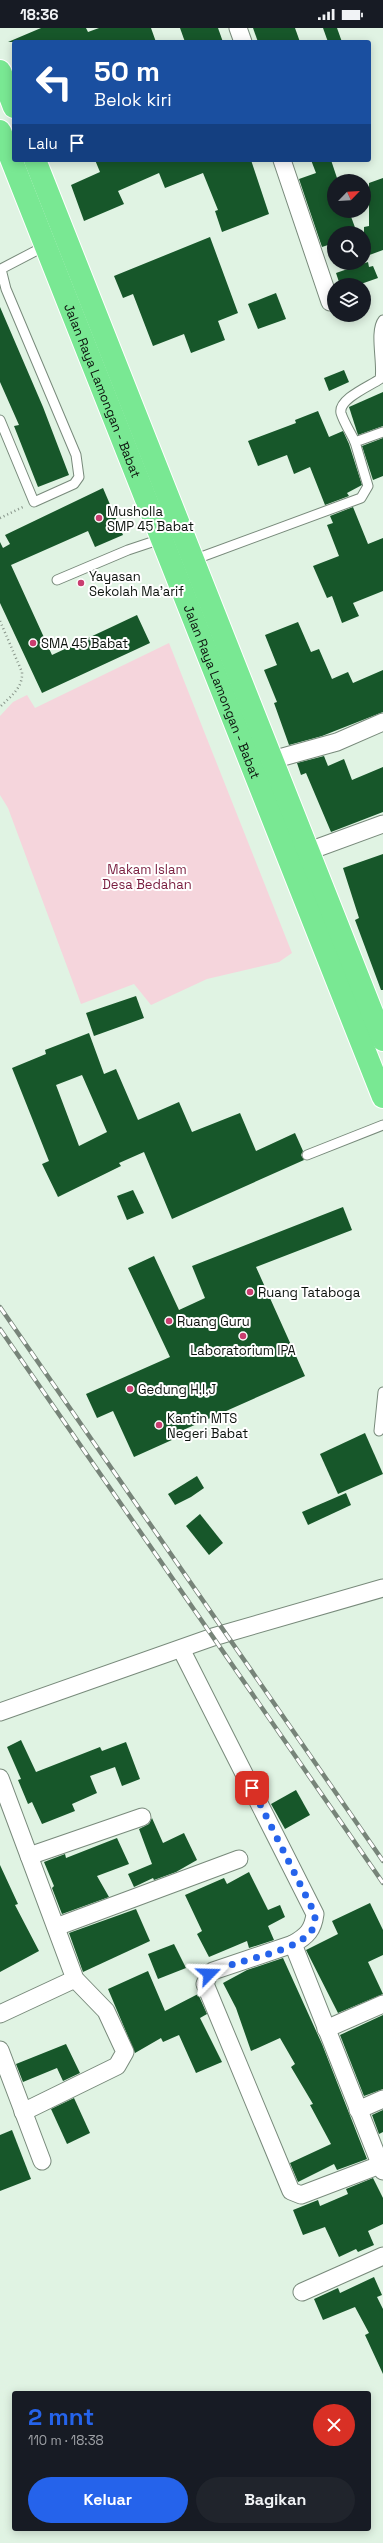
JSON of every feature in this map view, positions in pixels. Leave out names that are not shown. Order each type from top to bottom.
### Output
[{"type":"highway","points":[[0,71],[12,102]]},
{"type":"highway","name":"Jalan Raya Lamongan - Babat","points":[[0,131],[12,162]]},
{"type":"highway","name":"Jalan Raya Lamongan - Babat","points":[[12,162],[383,1097]]},
{"type":"highway","name":"Jalan Raya Lamongan - Babat","points":[[36,162],[199,558],[272,760],[381,1030]]},
{"type":"street","points":[[238,28],[242,40]]},
{"type":"street","points":[[283,162],[327,293]]},
{"type":"street","points":[[272,760],[337,742],[383,722]]},
{"type":"street","points":[[309,851],[383,824]]},
{"type":"street","points":[[0,1712],[213,1637],[383,1588]]},
{"type":"street","points":[[181,1648],[315,1914],[314,1926],[293,1944],[213,1971],[209,1974],[205,1984],[291,2191],[301,2195],[382,2168],[293,1944]]},
{"type":"street","points":[[0,1778],[75,1979],[106,2011],[125,2052],[123,2058],[117,2066],[88,2082],[23,2112]]},
{"type":"street","points":[[29,1856],[142,1817]]},
{"type":"street","points":[[56,1927],[238,1859]]},
{"type":"street","points":[[0,2014],[75,1979]]},
{"type":"street","points":[[326,2029],[383,2004]]},
{"type":"street","points":[[0,2050],[42,2161]]},
{"type":"street","points":[[358,2110],[383,2100]]},
{"type":"street","points":[[302,2292],[382,2259]]},
{"type":"lane","points":[[0,420],[34,502],[74,484],[79,477],[76,455],[6,289],[1,270],[45,246]]},
{"type":"lane","points":[[199,558],[233,544],[332,511],[361,498],[368,486],[355,442],[341,412],[342,406],[350,397],[380,379],[382,369],[379,332],[383,320]]},
{"type":"lane","points":[[355,442],[383,432]]},
{"type":"lane","points":[[57,580],[128,550],[161,539]]},
{"type":"lane","points":[[307,1155],[383,1124]]},
{"type":"lane","points":[[379,1432],[383,1392]]},
{"type":"path","points":[[0,518],[34,502]]},
{"type":"path","points":[[0,621],[22,672],[22,680],[18,690],[0,707]]},
{"type":"green space","name":"Makam Islam Desa Bedahan","points":[[169,643],[292,953],[279,962],[207,979],[151,1005],[134,984],[81,1004],[8,808],[0,795],[0,716],[13,702],[27,695],[35,708]]},
{"type":"building","points":[[41,28],[86,28],[88,32],[99,28],[151,28],[155,40],[13,40]]},
{"type":"building","points":[[180,28],[218,28],[222,40],[184,40]]},
{"type":"building","points":[[253,28],[295,28],[299,40],[257,40]]},
{"type":"building","points":[[323,28],[337,28],[341,40],[327,40]]},
{"type":"building","points":[[96,162],[252,162],[269,214],[222,232],[215,211],[218,210],[203,173],[165,188],[159,173],[118,191],[124,204],[84,221],[71,185],[100,172]]},
{"type":"building","points":[[312,162],[332,162],[336,174],[327,174],[327,218],[352,218],[354,226],[327,226],[327,245],[322,247],[299,179],[316,173]]},
{"type":"building","points":[[383,178],[383,250],[371,254],[371,226],[369,226],[369,218],[371,218],[371,182]]},
{"type":"building","points":[[210,237],[238,313],[218,321],[225,340],[191,353],[184,334],[153,346],[133,294],[123,298],[114,276]]},
{"type":"building","points":[[371,266],[373,266],[378,278],[371,280],[371,278],[338,278],[336,273],[345,270],[371,270]]},
{"type":"building","points":[[276,293],[286,319],[258,329],[248,304]]},
{"type":"building","points":[[0,307],[43,407],[69,475],[38,487],[14,426],[19,425],[0,382]]},
{"type":"building","points":[[344,370],[349,382],[329,391],[324,378]]},
{"type":"building","points":[[383,392],[383,426],[358,435],[349,407]]},
{"type":"building","points":[[318,411],[329,437],[343,431],[349,444],[362,485],[347,493],[349,496],[325,505],[310,467],[294,474],[287,455],[258,466],[248,441],[296,423],[295,420]]},
{"type":"building","points":[[383,438],[383,476],[373,480],[362,446]]},
{"type":"building","points":[[103,488],[123,535],[95,547],[88,531],[11,565],[52,655],[137,615],[150,643],[42,693],[0,603],[0,542],[3,548],[10,544],[5,535]]},
{"type":"building","points":[[353,507],[368,544],[383,538],[383,591],[353,603],[359,616],[342,623],[332,596],[327,598],[313,566],[339,556],[327,525],[333,523],[330,516]]},
{"type":"building","points":[[298,622],[311,652],[319,649],[332,679],[348,672],[353,683],[383,670],[383,712],[322,736],[289,745],[274,703],[277,702],[264,670],[277,665],[265,635]]},
{"type":"building","points":[[324,756],[328,766],[344,759],[352,780],[383,767],[383,812],[331,832],[306,773],[301,775],[297,763]]},
{"type":"building","points":[[383,854],[383,990],[381,990],[355,920],[359,918],[343,868]]},
{"type":"building","points":[[136,996],[144,1018],[94,1036],[86,1013]]},
{"type":"building","points":[[89,1033],[104,1074],[116,1069],[138,1120],[179,1102],[192,1132],[240,1113],[256,1151],[295,1133],[303,1151],[301,1155],[304,1160],[172,1219],[144,1152],[119,1163],[121,1166],[58,1197],[42,1164],[49,1161],[12,1068],[46,1054],[45,1050]],"holes":[[[82,1075],[107,1132],[79,1146],[56,1085]]]},
{"type":"building","points":[[133,1190],[144,1213],[127,1220],[117,1196]]},
{"type":"building","points":[[343,1207],[352,1230],[256,1267],[305,1376],[181,1431],[183,1435],[134,1457],[113,1411],[97,1418],[86,1394],[170,1357],[128,1268],[154,1256],[179,1310],[205,1298],[192,1266]]},
{"type":"building","points":[[365,1433],[383,1474],[338,1494],[320,1454]]},
{"type":"building","points":[[197,1476],[204,1488],[175,1505],[168,1494]]},
{"type":"building","points":[[346,1493],[351,1505],[308,1525],[302,1512]]},
{"type":"building","points":[[200,1514],[223,1543],[209,1555],[186,1526]]},
{"type":"building","points":[[21,1740],[36,1772],[100,1747],[102,1751],[126,1742],[140,1779],[122,1786],[115,1767],[90,1776],[97,1793],[72,1804],[75,1811],[42,1824],[32,1802],[28,1804],[18,1780],[21,1779],[7,1747]]},
{"type":"building","points":[[296,1790],[310,1815],[285,1829],[271,1804]]},
{"type":"building","points":[[152,1818],[163,1843],[184,1833],[197,1860],[176,1872],[154,1880],[153,1878],[134,1887],[128,1874],[152,1864],[139,1829],[149,1824]]},
{"type":"building","points":[[117,1838],[129,1864],[97,1876],[109,1897],[62,1914],[52,1888],[54,1886],[44,1862],[65,1854],[66,1858]]},
{"type":"building","points":[[0,1865],[18,1904],[15,1905],[39,1951],[0,1972]]},
{"type":"building","points":[[249,1872],[268,1910],[280,1905],[285,1917],[268,1926],[274,1940],[249,1948],[247,1941],[209,1957],[197,1934],[202,1931],[185,1895],[224,1878],[227,1884]]},
{"type":"building","points":[[370,1903],[383,1930],[383,1955],[368,1962],[383,1994],[338,2013],[306,1950],[338,1934],[332,1921]]},
{"type":"building","points":[[136,1909],[150,1941],[83,1972],[69,1933]]},
{"type":"building","points":[[174,1944],[186,1968],[158,1979],[148,1954]]},
{"type":"building","points":[[283,1958],[322,2044],[367,2159],[337,2170],[334,2164],[298,2182],[290,2163],[331,2144],[310,2105],[313,2104],[291,2067],[295,2064],[280,2038],[251,2051],[236,2008],[223,1983],[247,1970]]},
{"type":"building","points":[[148,1971],[165,2011],[198,1994],[207,2014],[200,2018],[222,2062],[196,2073],[179,2035],[163,2042],[161,2038],[135,2053],[108,1989]]},
{"type":"building","points":[[383,2015],[383,2089],[364,2096],[340,2035]]},
{"type":"building","points":[[66,2044],[80,2073],[63,2081],[57,2068],[23,2082],[16,2064]]},
{"type":"building","points":[[74,2098],[90,2133],[67,2144],[51,2109]]},
{"type":"building","points":[[383,2110],[383,2132],[379,2134],[372,2115]]},
{"type":"building","points":[[12,2130],[31,2179],[0,2191],[0,2135]]},
{"type":"building","points":[[373,2178],[383,2198],[383,2224],[368,2231],[374,2245],[358,2252],[356,2249],[339,2257],[325,2227],[303,2235],[293,2210],[318,2200],[320,2206],[348,2194],[346,2189]]},
{"type":"building","points":[[374,2277],[382,2295],[377,2297],[383,2309],[383,2374],[365,2335],[369,2333],[355,2307],[323,2320],[314,2299],[338,2288],[340,2293]]},
{"type":"railway","points":[[0,1307],[383,1861]]},
{"type":"railway","points":[[0,1329],[383,1883]]},
{"type":"place","name":"Musholla SMP 45 Babat","points":[[99,518]]},
{"type":"place","name":"Yayasan Sekolah Ma'arif","points":[[81,583]]},
{"type":"place","name":"SMA 45 Babat","points":[[33,643]]},
{"type":"place","name":"Ruang Tataboga","points":[[250,1292]]},
{"type":"place","name":"Ruang Guru","points":[[169,1321]]},
{"type":"place","name":"Laboratorium IPA","points":[[243,1336]]},
{"type":"place","name":"Gedung H,I,J","points":[[130,1389]]},
{"type":"place","name":"Kantin MTS Negeri Babat","points":[[159,1425]]},
{"type":"route","points":[[209,1974],[213,1971],[293,1944],[307,1936],[314,1926],[315,1914],[252,1788]]}]
